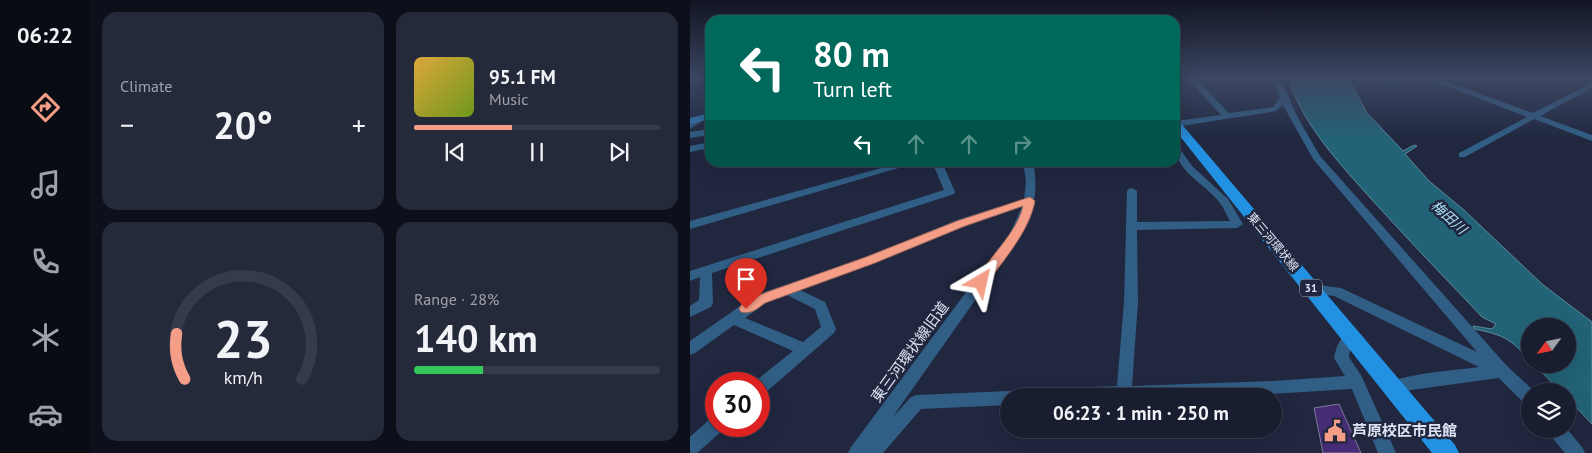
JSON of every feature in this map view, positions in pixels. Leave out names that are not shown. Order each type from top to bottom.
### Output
[{"type":"main road","name":"東三河環状線","points":[[1180,130],[1447,453]]},
{"type":"street","points":[[1211,99],[1227,116]]},
{"type":"street","points":[[1180,123],[1276,109],[1284,99]]},
{"type":"street","points":[[1284,99],[1299,130],[1316,156],[1502,371],[1521,389]]},
{"type":"street","points":[[1487,99],[1592,138]]},
{"type":"street","points":[[1462,155],[1564,99]]},
{"type":"street","points":[[690,126],[700,119]]},
{"type":"street","points":[[690,134],[705,132]]},
{"type":"street","points":[[690,150],[705,146]]},
{"type":"street","points":[[1132,226],[1237,224],[1224,201],[1189,168],[1180,155]]},
{"type":"street","points":[[690,225],[897,167]]},
{"type":"street","points":[[690,276],[950,192],[939,167]]},
{"type":"street","name":"東三河環状線旧道","points":[[857,453],[1015,235],[1027,214],[1030,201],[1032,180],[1029,167]]},
{"type":"street","points":[[1124,388],[1132,302],[1132,190]]},
{"type":"street","points":[[690,349],[732,318],[761,300],[871,260],[961,223],[1030,201]]},
{"type":"street","points":[[690,312],[706,303],[706,270]]},
{"type":"street","points":[[1311,288],[1336,291],[1502,371]]},
{"type":"street","points":[[770,378],[829,329],[820,306],[788,290]]},
{"type":"street","points":[[732,318],[803,349]]},
{"type":"street","points":[[1351,338],[1343,348],[1341,358],[1357,382],[1386,453]]},
{"type":"street","points":[[1392,388],[1411,383],[1502,371]]},
{"type":"street","points":[[1274,388],[1357,382]]},
{"type":"street","points":[[872,453],[917,402],[1000,398]]},
{"type":"street","points":[[690,448],[705,435]]},
{"type":"street","points":[[1564,438],[1576,453]]},
{"type":"water","name":"梅田川","points":[[1296,99],[1359,99],[1367,113],[1403,151],[1414,145],[1417,146],[1405,154],[1429,181],[1464,210],[1542,284],[1592,322],[1592,424],[1576,407],[1576,383],[1552,383],[1543,373],[1576,373],[1576,318],[1521,318],[1521,351],[1505,338],[1474,329],[1473,326],[1492,329],[1496,324],[1482,317],[1397,227],[1336,159],[1313,129]]},
{"type":"building","name":"芦原校区市民館","points":[[1339,404],[1361,453],[1323,453],[1314,408]]},
{"type":"place","name":"芦原校区市民館","points":[[1335,431]]},
{"type":"route","points":[[746,309],[761,300],[871,260],[961,223],[1030,201],[1027,214],[1015,235],[981,282]]}]
